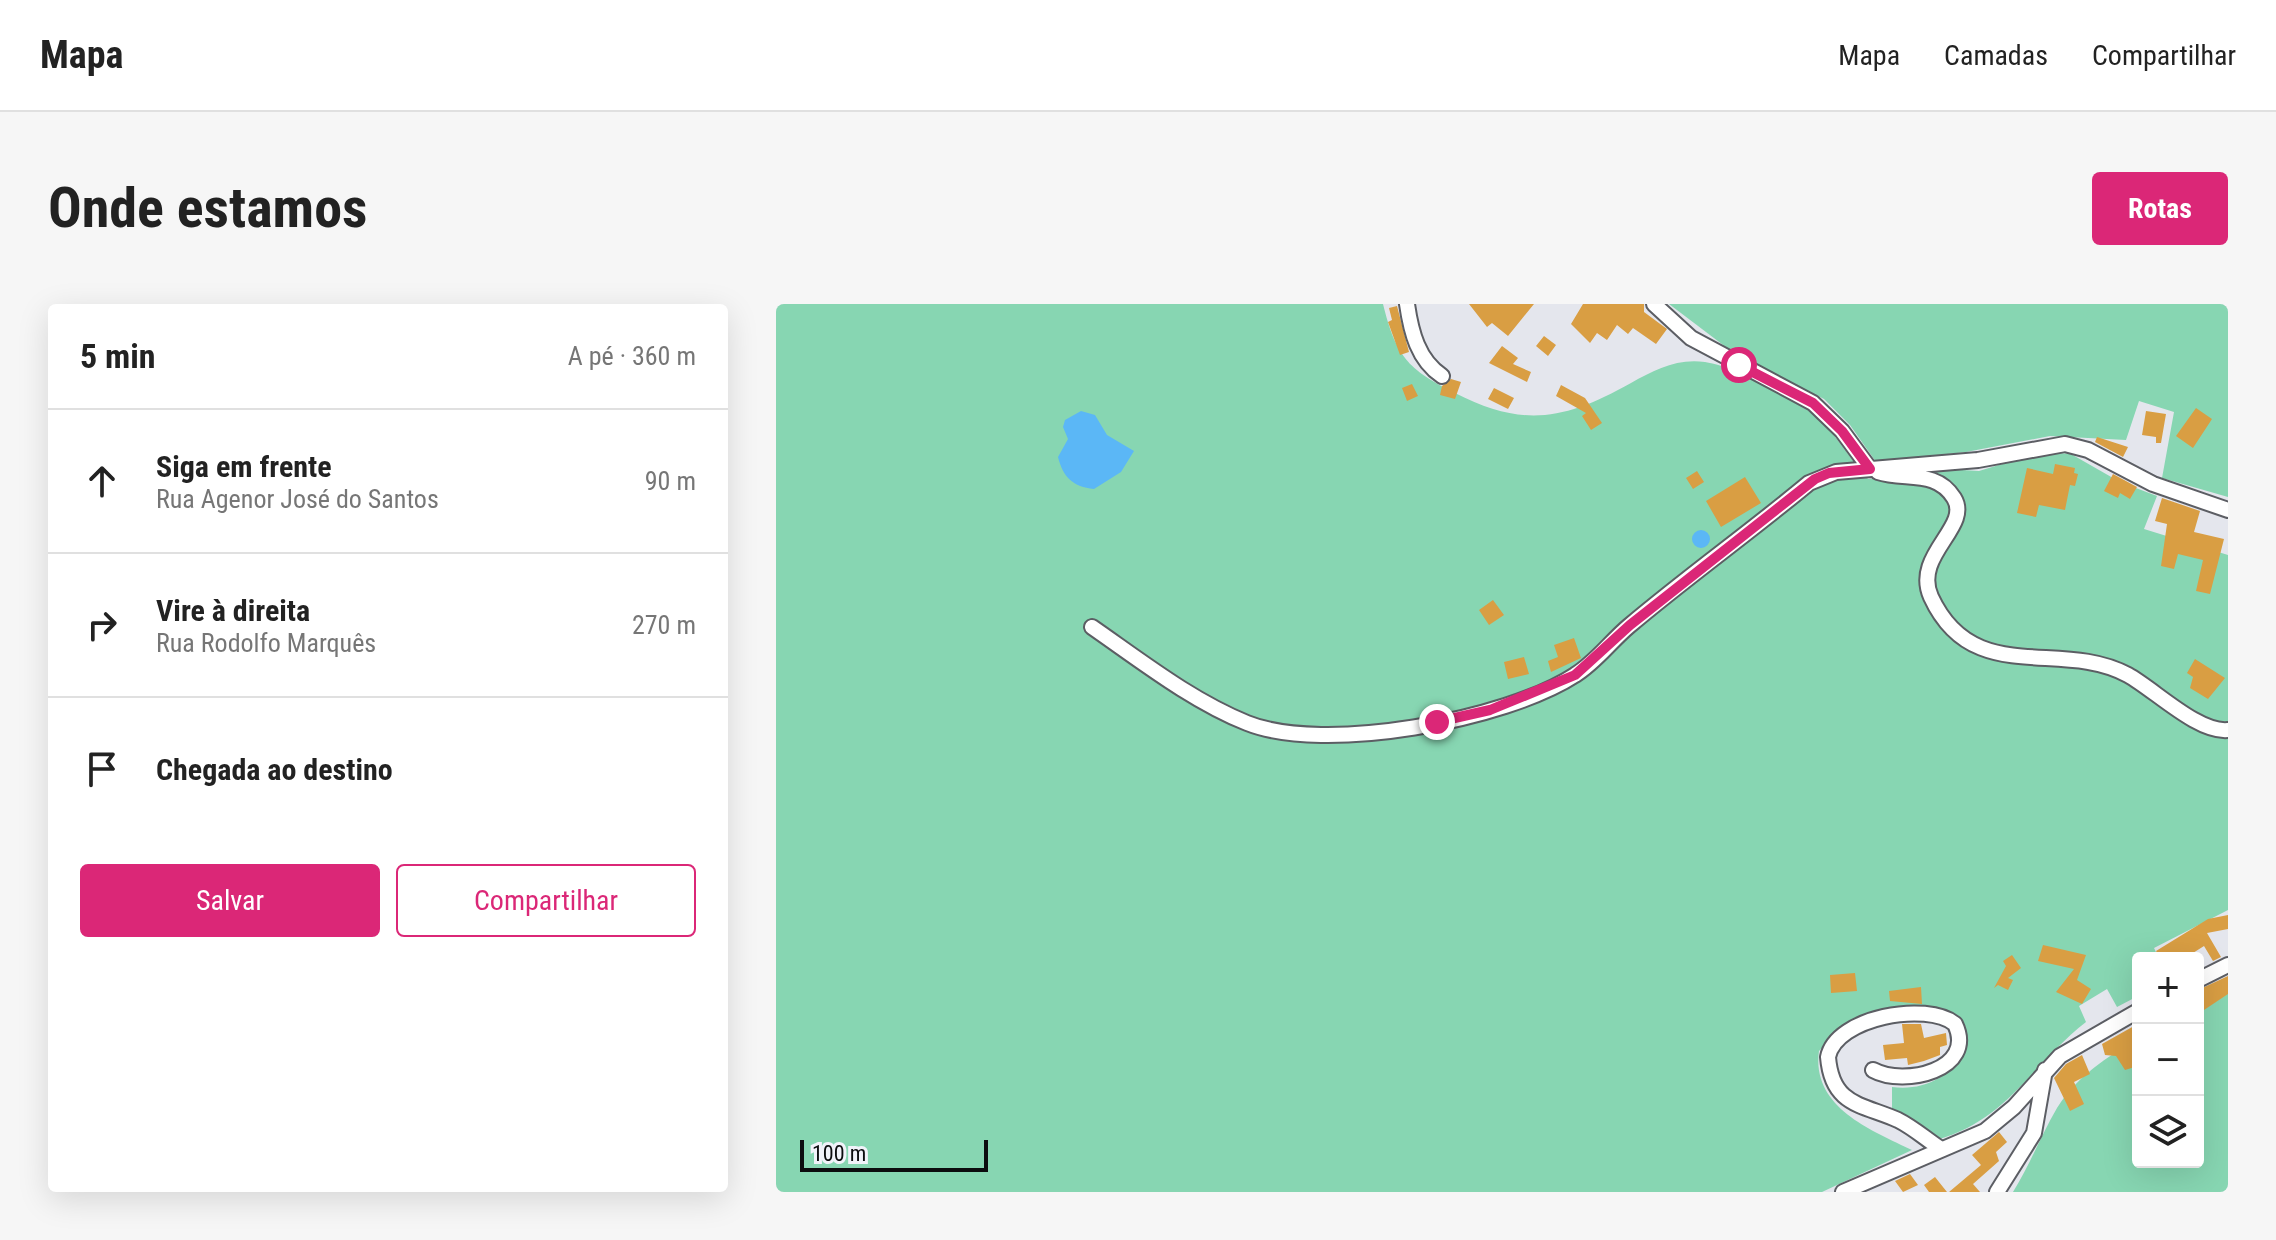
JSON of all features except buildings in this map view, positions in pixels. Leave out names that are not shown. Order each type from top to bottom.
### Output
[{"type":"street","points":[[1407,304],[1419,349],[1430,367],[1442,376]]},
{"type":"street","points":[[1654,304],[1701,344],[1813,403],[1842,431],[1870,469],[1884,474],[1929,477],[1949,491],[1957,501],[1957,516],[1935,551],[1926,580],[1936,606],[1975,646],[2001,656],[2065,659],[2113,668],[2203,723],[2228,730]]},
{"type":"street","points":[[1092,627],[1206,702],[1262,728],[1334,735],[1465,717],[1575,675],[1630,625],[1809,483],[1829,473],[1978,460],[2065,444],[2088,450],[2153,484],[2228,510]]},
{"type":"street","points":[[2204,977],[2228,965]]},
{"type":"street","points":[[1843,1192],[1996,1124],[2045,1070],[2074,1045],[2132,1014]]},
{"type":"street","points":[[1873,1070],[1891,1077],[1914,1078],[1943,1066],[1958,1051],[1961,1043],[1955,1024],[1939,1015],[1881,1018],[1842,1034],[1828,1057],[1835,1084],[1847,1100],[1900,1121],[1941,1149]]},
{"type":"street","points":[[1997,1192],[2034,1133],[2045,1070]]},
{"type":"green space","points":[[776,304],[1383,304],[1399,349],[1415,368],[1455,393],[1502,411],[1523,415],[1564,412],[1675,363],[1705,362],[1734,370],[1768,385],[1813,413],[1868,479],[1945,469],[1979,471],[2025,457],[2071,454],[2120,482],[2157,496],[2144,529],[2228,555],[2228,910],[2154,948],[2156,952],[2132,952],[2132,999],[2117,1007],[2107,989],[2079,1006],[2086,1022],[2017,1090],[1982,1119],[1936,1140],[1892,1112],[1892,1087],[1924,1085],[1943,1076],[1966,1052],[1963,1027],[1943,1012],[1838,1031],[1819,1051],[1819,1071],[1824,1087],[1834,1102],[1862,1125],[1912,1150],[1822,1192],[776,1192]]},
{"type":"green space","points":[[1669,304],[2228,304],[2228,497],[2162,478],[2174,412],[2139,401],[2126,440],[2050,436],[1966,452],[1876,462],[1850,425],[1824,399],[1735,354]]},
{"type":"green space","points":[[2228,984],[2228,1192],[2013,1192],[2065,1097],[2093,1068],[2132,1043],[2132,1168],[2204,1168],[2204,998]]},
{"type":"water","points":[[1081,411],[1095,415],[1107,435],[1134,451],[1121,472],[1094,489],[1070,480],[1058,457],[1068,439],[1063,427],[1065,420]]},
{"type":"water","points":[[1701,530],[1710,539],[1701,548],[1692,539]]},
{"type":"route","points":[[1437,722],[1490,710],[1564,682],[1595,660],[1630,625],[1815,479],[1829,473],[1870,469],[1842,431],[1813,403],[1739,365]]}]
